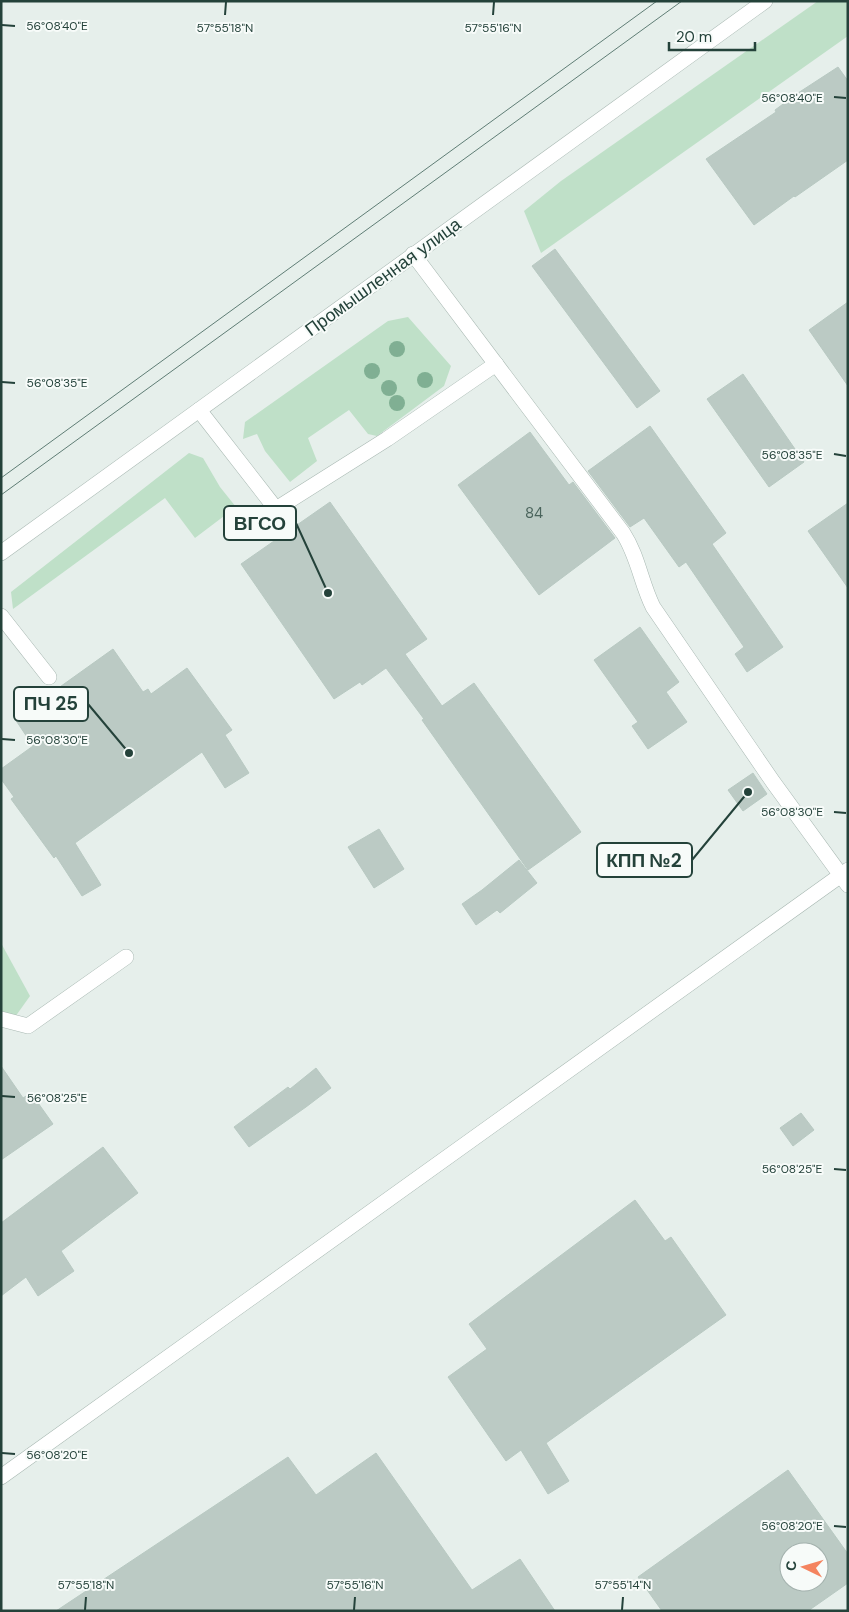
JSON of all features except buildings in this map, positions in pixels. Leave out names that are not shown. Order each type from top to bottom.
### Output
[{"type":"street","name":"Промышленная улица","points":[[1,553],[765,1]]},
{"type":"street","points":[[1,1477],[845,877],[773,782],[653,608],[646,593],[635,554],[623,533],[413,254]]},
{"type":"street","points":[[199,410],[276,509],[388,439],[496,364]]},
{"type":"street","points":[[1,616],[49,677]]},
{"type":"street","points":[[1,1019],[28,1026],[126,957]]},
{"type":"green space","points":[[818,1],[848,1],[848,36],[541,253],[524,211],[561,181]]},
{"type":"green space","points":[[408,317],[451,366],[444,386],[377,436],[368,434],[349,410],[308,438],[317,461],[290,482],[265,451],[257,434],[243,439],[245,422],[388,321]]},
{"type":"green space","points":[[189,453],[203,458],[220,487],[236,507],[195,538],[165,498],[13,609],[11,592]]},
{"type":"green space","points":[[1,943],[30,996],[15,1017],[1,1029]]},
{"type":"tram line","points":[[1,478],[657,1]]},
{"type":"tram line","points":[[1,495],[682,1]]},
{"type":"place","name":"ВГСО","points":[[328,593]]},
{"type":"place","name":"ПЧ 25","points":[[129,753]]},
{"type":"place","name":"КПП №2","points":[[748,792]]}]
